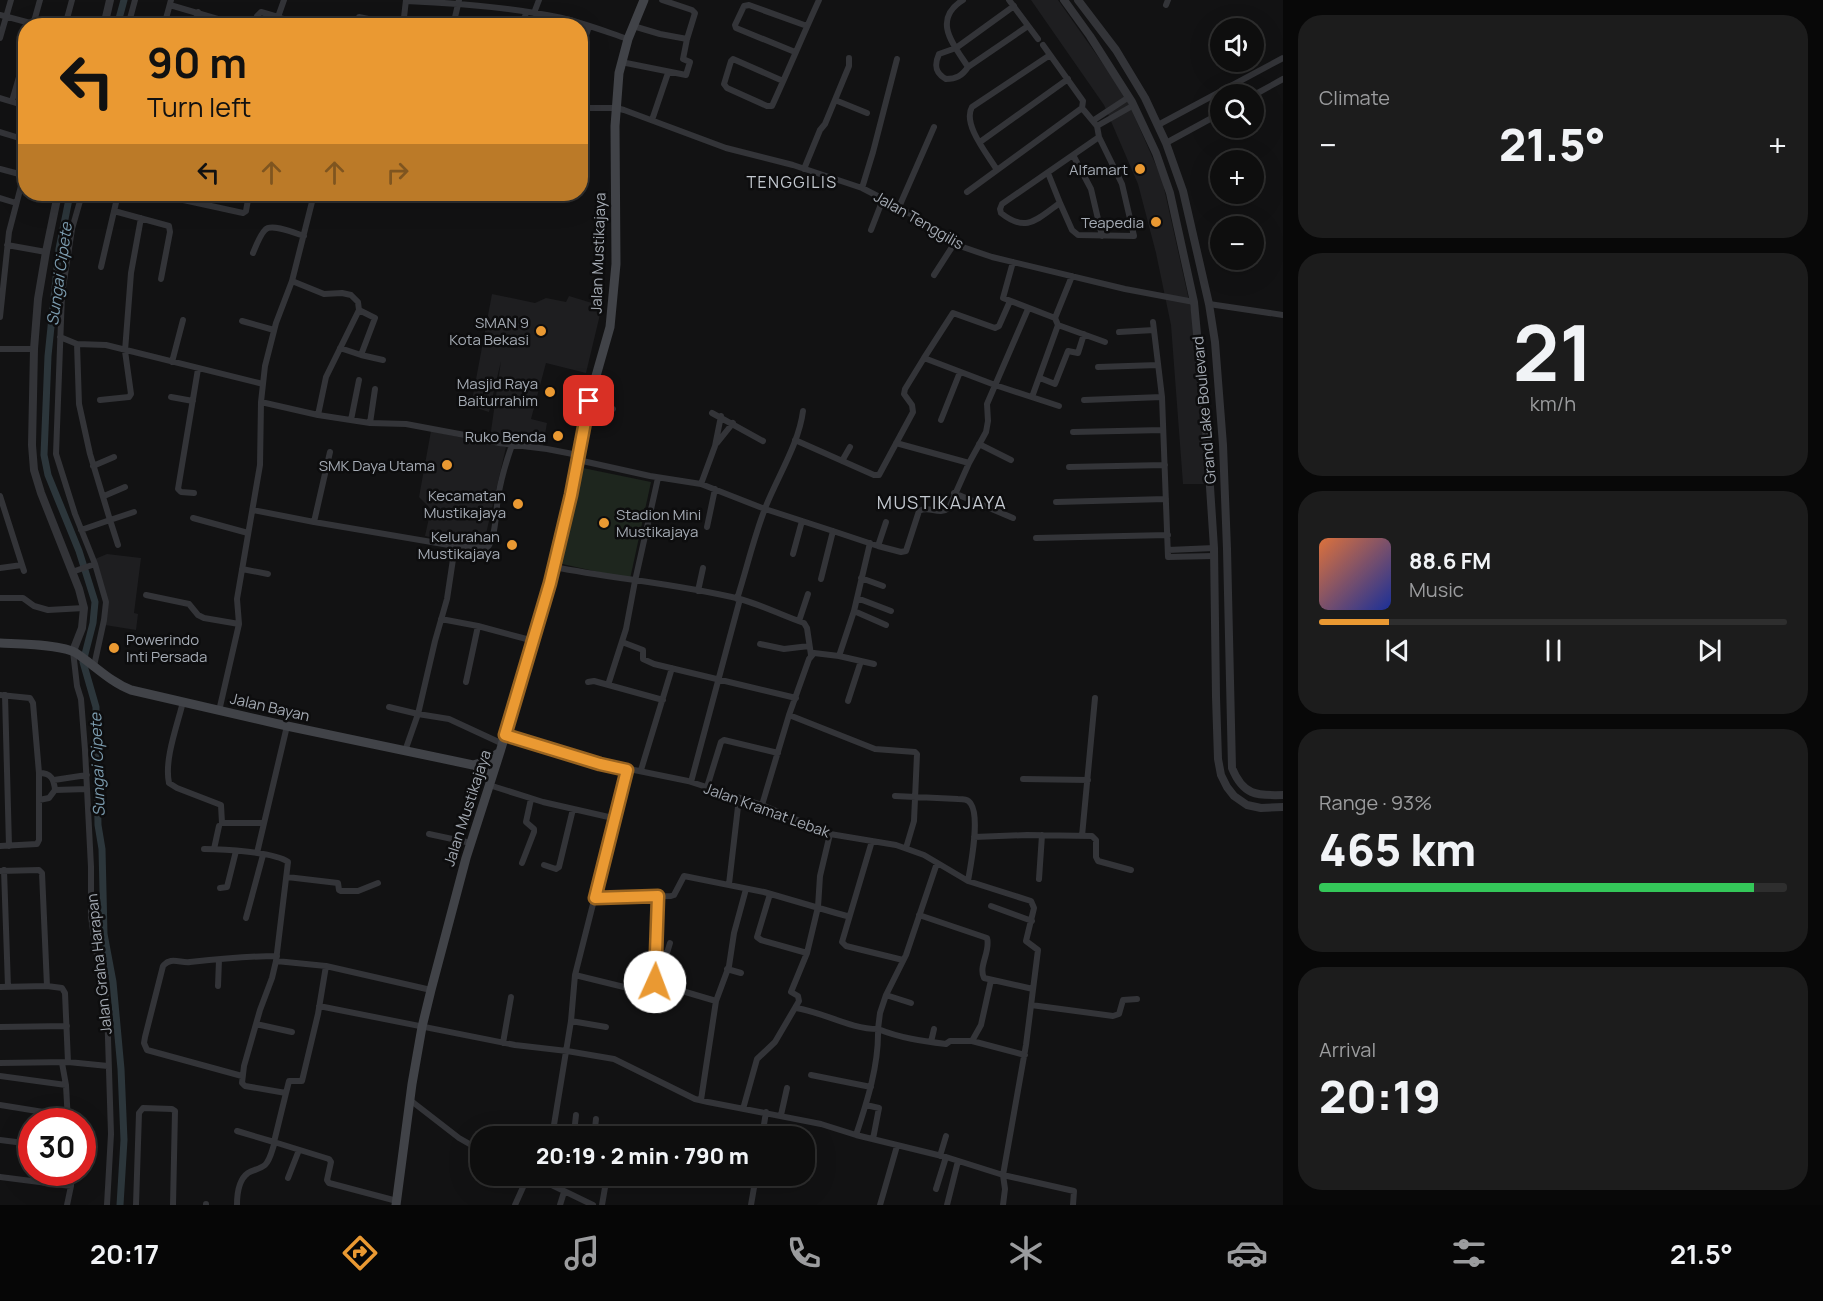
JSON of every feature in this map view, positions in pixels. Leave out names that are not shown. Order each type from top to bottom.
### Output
[{"type":"main road","name":"Jalan Mustikajaya","points":[[397,1203],[410,1100],[430,990],[471,843],[534,641],[571,495],[588,404],[610,327],[616,264],[618,73],[628,39],[644,0]]},
{"type":"main road","points":[[0,643],[47,647],[77,654]]},
{"type":"main road","name":"Jalan Bayan","points":[[77,654],[123,687],[286,726],[473,765],[484,770],[490,782]]},
{"type":"main road","points":[[473,765],[487,761],[503,744]]},
{"type":"street","points":[[0,38],[3,15],[11,0]]},
{"type":"street","points":[[35,18],[40,0]]},
{"type":"street","points":[[67,18],[72,0]]},
{"type":"street","points":[[106,18],[110,0]]},
{"type":"street","points":[[130,18],[135,0]]},
{"type":"street","points":[[278,17],[284,0]]},
{"type":"street","points":[[534,13],[539,0]]},
{"type":"street","points":[[621,62],[686,75],[690,62],[683,59],[696,13],[662,0]]},
{"type":"street","points":[[783,81],[733,59],[724,84],[727,88],[772,106],[819,0]]},
{"type":"street","points":[[963,0],[951,10],[947,20],[948,36],[968,67]]},
{"type":"street","points":[[967,192],[1082,108],[1083,101],[1009,0]]},
{"type":"street","name":"Grand Lake Boulevard","points":[[1064,0],[1134,105],[1156,153],[1170,193],[1194,302],[1203,401],[1214,552],[1218,759],[1221,775],[1234,796],[1247,805],[1261,808],[1283,807]]},
{"type":"street","name":"Grand Lake Boulevard","points":[[1078,0],[1116,50],[1145,98],[1166,143],[1183,191],[1209,304],[1220,399],[1227,558],[1232,768],[1242,786],[1250,792],[1262,796],[1283,795]]},
{"type":"street","points":[[403,18],[406,1],[458,2],[560,18]]},
{"type":"street","points":[[455,18],[458,2]]},
{"type":"street","points":[[166,18],[171,3],[213,18]]},
{"type":"street","points":[[795,52],[736,28],[735,25],[744,6],[749,4],[807,26]]},
{"type":"street","points":[[1014,6],[956,48],[939,54],[935,67],[937,72],[943,78],[953,79],[963,74],[968,67],[1028,26]]},
{"type":"street","points":[[196,18],[198,12]]},
{"type":"street","points":[[256,18],[261,12],[281,18]]},
{"type":"street","points":[[525,18],[526,12]]},
{"type":"street","points":[[3,15],[18,20]]},
{"type":"street","points":[[588,32],[590,26],[628,39]]},
{"type":"street","points":[[633,26],[687,39]]},
{"type":"street","points":[[998,170],[968,120],[969,112],[972,107],[1050,55]]},
{"type":"street","points":[[804,169],[849,66],[849,58]]},
{"type":"street","points":[[1158,125],[1283,58]]},
{"type":"street","points":[[862,188],[897,59]]},
{"type":"street","points":[[652,120],[668,73]]},
{"type":"street","points":[[980,142],[1068,79]]},
{"type":"street","points":[[1264,89],[1283,79]]},
{"type":"street","points":[[12,101],[18,80]]},
{"type":"street","points":[[1096,123],[1129,97]]},
{"type":"street","points":[[0,98],[18,103]]},
{"type":"street","points":[[835,100],[867,113]]},
{"type":"street","points":[[1096,123],[1134,105]]},
{"type":"street","name":"Jalan Tenggilis","points":[[588,108],[616,108],[726,148],[804,169],[862,188],[899,207],[943,234],[954,244],[1013,262],[1125,289],[1194,302]]},
{"type":"street","points":[[1048,172],[1074,233],[1082,236],[1134,236],[1122,184],[1099,137],[1096,123],[1082,108]]},
{"type":"street","points":[[1166,143],[1210,119]]},
{"type":"street","points":[[899,207],[934,128]]},
{"type":"street","points":[[0,132],[18,138]]},
{"type":"street","points":[[1060,203],[1028,224],[1020,224],[1001,213],[1000,206],[1099,137]]},
{"type":"street","points":[[1073,155],[1091,189],[1102,236]]},
{"type":"street","points":[[0,169],[18,174]]},
{"type":"street","points":[[0,317],[3,261],[18,195]]},
{"type":"street","points":[[0,198],[16,203]]},
{"type":"street","points":[[871,230],[883,199]]},
{"type":"street","points":[[57,201],[38,299],[34,349],[32,445],[34,470],[75,571],[84,608],[77,654]]},
{"type":"street","points":[[80,201],[72,229],[62,294],[56,454],[92,565],[105,597],[106,612],[93,665]]},
{"type":"street","points":[[101,267],[116,201]]},
{"type":"street","points":[[188,201],[243,213],[246,211],[248,201]]},
{"type":"street","points":[[219,711],[239,624],[237,599],[260,465],[261,402],[265,366],[274,330],[292,280],[312,201]]},
{"type":"street","points":[[114,211],[169,227],[161,279]]},
{"type":"street","points":[[100,400],[131,396],[125,351],[131,273],[141,218]]},
{"type":"street","points":[[1180,231],[1191,227]]},
{"type":"street","points":[[253,253],[268,228],[304,236]]},
{"type":"street","points":[[0,230],[9,232]]},
{"type":"street","points":[[934,275],[954,244]]},
{"type":"street","points":[[7,245],[46,252]]},
{"type":"street","points":[[1013,262],[1002,297],[1054,318],[1058,325],[1105,342]]},
{"type":"street","points":[[1054,318],[1072,276]]},
{"type":"street","points":[[292,280],[324,294],[342,292],[358,302],[359,310],[326,377],[318,415]]},
{"type":"street","points":[[795,440],[877,476],[913,412],[912,405],[904,394],[905,389],[953,313],[995,328],[999,326],[1010,301]]},
{"type":"street","points":[[1209,304],[1283,315]]},
{"type":"street","points":[[261,402],[318,415],[370,423],[406,424],[512,445],[547,449],[658,477],[702,484],[802,521],[901,552],[906,551],[919,511],[925,508],[944,512],[949,508],[954,493],[988,426],[987,404],[1028,309]]},
{"type":"street","points":[[359,310],[375,318],[361,355]]},
{"type":"street","points":[[172,362],[183,320]]},
{"type":"street","points":[[242,321],[274,330]]},
{"type":"street","points":[[1154,322],[1162,397],[1168,557],[1214,552]]},
{"type":"street","points":[[1032,397],[1058,325]]},
{"type":"street","points":[[1119,332],[1154,330]]},
{"type":"street","points":[[1040,378],[1055,384],[1068,351],[1078,353],[1084,334]]},
{"type":"street","points":[[60,337],[77,344],[106,345],[263,384]]},
{"type":"street","points":[[77,344],[79,404],[93,466],[118,545]]},
{"type":"street","points":[[340,348],[383,360]]},
{"type":"street","points":[[0,350],[34,349]]},
{"type":"street","points":[[924,358],[1059,406]]},
{"type":"street","points":[[1098,367],[1158,365]]},
{"type":"street","points":[[194,494],[181,492],[178,489],[198,369]]},
{"type":"street","points":[[941,420],[960,372]]},
{"type":"street","points":[[351,420],[359,380]]},
{"type":"street","points":[[370,423],[375,389]]},
{"type":"street","points":[[171,397],[194,400]]},
{"type":"street","points":[[1084,400],[1162,397]]},
{"type":"street","points":[[1203,401],[1220,399]]},
{"type":"street","points":[[588,404],[613,409]]},
{"type":"street","points":[[691,782],[765,508],[795,440],[803,411]]},
{"type":"street","points":[[712,413],[763,441]]},
{"type":"street","points":[[702,484],[715,446],[720,416]]},
{"type":"street","points":[[715,446],[733,423]]},
{"type":"street","points":[[1073,432],[1163,430]]},
{"type":"street","points":[[896,443],[969,463]]},
{"type":"street","points":[[979,444],[1011,460]]},
{"type":"street","points":[[253,510],[484,549],[490,545],[502,476],[512,445]]},
{"type":"street","points":[[842,461],[850,447]]},
{"type":"street","points":[[314,522],[330,452]]},
{"type":"street","points":[[93,466],[114,457]]},
{"type":"street","points":[[1069,467],[1165,465]]},
{"type":"street","points":[[608,685],[626,629],[634,581],[658,477]]},
{"type":"street","points":[[104,496],[125,487]]},
{"type":"street","points":[[707,527],[715,489]]},
{"type":"street","points":[[954,493],[1013,518]]},
{"type":"street","points":[[0,496],[23,568],[0,568]]},
{"type":"street","points":[[1056,502],[1166,499]]},
{"type":"street","points":[[81,530],[134,512]]},
{"type":"street","points":[[193,518],[248,533]]},
{"type":"street","points":[[793,554],[802,521]]},
{"type":"street","points":[[878,546],[886,522]]},
{"type":"street","points":[[821,579],[833,531]]},
{"type":"street","points":[[1036,538],[1168,535]]},
{"type":"street","points":[[839,656],[854,611],[870,543]]},
{"type":"street","points":[[405,751],[418,714],[452,577],[456,546]]},
{"type":"street","points":[[1168,550],[1214,552]]},
{"type":"street","points":[[75,571],[92,565]]},
{"type":"street","points":[[554,567],[739,599],[758,604],[806,625],[812,655],[789,715],[762,805]]},
{"type":"street","points":[[698,591],[703,568]]},
{"type":"street","points":[[243,569],[268,574]]},
{"type":"street","points":[[861,578],[882,586]]},
{"type":"street","points":[[799,621],[808,594]]},
{"type":"street","points":[[146,595],[189,604],[198,615],[204,618],[239,624]]},
{"type":"street","points":[[0,598],[23,598],[34,606],[48,610],[84,608]]},
{"type":"street","points":[[857,598],[891,611]]},
{"type":"street","points":[[854,611],[886,625]]},
{"type":"street","points":[[441,619],[534,641]]},
{"type":"street","points":[[466,682],[478,626]]},
{"type":"street","points":[[622,642],[643,650],[644,660],[654,664],[796,698]]},
{"type":"street","points":[[760,644],[784,649],[809,646]]},
{"type":"street","points":[[812,655],[817,653],[839,656],[874,664]]},
{"type":"street","name":"Jalan Graha Harapan","points":[[77,654],[77,686],[82,707],[87,775],[91,867],[90,907],[96,951],[105,986],[111,1134],[107,1205]]},
{"type":"street","points":[[848,701],[861,661]]},
{"type":"street","points":[[641,771],[672,668]]},
{"type":"street","points":[[588,682],[594,681],[663,700]]},
{"type":"street","points":[[0,846],[9,846],[39,843],[39,773],[32,701],[30,698],[3,695],[9,846]]},
{"type":"street","points":[[1216,696],[1230,696]]},
{"type":"street","points":[[1082,836],[1095,698]]},
{"type":"street","points":[[183,702],[170,755],[169,783],[177,789],[221,805],[222,823],[263,823]]},
{"type":"street","name":"Jalan Kramat Lebak","points":[[389,707],[458,722],[503,744],[691,782],[762,805],[830,834],[906,848],[924,855],[968,881],[1031,901],[1034,908],[1026,941],[1038,949],[1025,1055],[1004,1175],[1003,1205]]},
{"type":"street","points":[[789,715],[875,748],[915,752],[914,821],[906,848]]},
{"type":"street","points":[[246,918],[260,854],[263,823],[286,726]]},
{"type":"street","points":[[707,787],[721,742],[724,740],[778,753]]},
{"type":"street","points":[[553,1126],[567,1051],[575,975],[627,770]]},
{"type":"street","points":[[39,773],[48,774],[54,780],[55,790],[49,798],[39,800]]},
{"type":"street","points":[[54,780],[87,775]]},
{"type":"street","points":[[1023,779],[1088,780]]},
{"type":"street","points":[[490,782],[531,799],[613,818]]},
{"type":"street","points":[[55,790],[87,789]]},
{"type":"street","points":[[895,796],[968,801],[973,807],[975,829],[968,881]]},
{"type":"street","points":[[729,884],[739,798]]},
{"type":"street","points":[[522,863],[534,832],[534,829],[526,822],[531,799]]},
{"type":"street","points":[[544,866],[559,867],[573,809]]},
{"type":"street","points":[[214,849],[219,826]]},
{"type":"street","points":[[429,834],[471,843]]},
{"type":"street","points":[[743,1109],[757,1059],[775,1042],[799,999],[791,992],[807,953],[818,907],[820,876],[830,834]]},
{"type":"street","points":[[1039,879],[1042,835]]},
{"type":"street","points":[[974,837],[1092,836],[1096,840],[1098,861],[1131,870]]},
{"type":"street","points":[[872,841],[842,942],[843,945],[903,960]]},
{"type":"street","points":[[204,849],[236,850],[288,860],[277,958],[242,1076],[242,1083],[245,1086],[286,1093]]},
{"type":"street","points":[[220,888],[227,887],[236,850]]},
{"type":"street","points":[[856,1135],[871,1087],[880,1013],[910,945],[937,863]]},
{"type":"street","points":[[47,987],[42,873],[39,870],[2,870],[4,987],[47,987],[65,990],[67,1108]]},
{"type":"street","points":[[595,898],[674,895],[684,876],[729,884],[850,915]]},
{"type":"street","points":[[287,877],[338,883],[341,891],[358,891],[378,883]]},
{"type":"street","points":[[701,1100],[716,1001],[727,969],[746,889]]},
{"type":"street","points":[[770,894],[757,937],[807,953]]},
{"type":"street","points":[[658,896],[655,983],[716,1001]]},
{"type":"street","points":[[991,906],[1032,921]]},
{"type":"street","points":[[919,915],[987,938],[982,976],[1033,989]]},
{"type":"street","points":[[656,954],[667,953],[670,943]]},
{"type":"street","points":[[242,1076],[150,1052],[145,1047],[144,1043],[165,963],[240,957],[277,958],[326,966],[430,990]]},
{"type":"street","points":[[218,986],[219,960]]},
{"type":"street","points":[[237,1205],[242,1179],[248,1173],[265,1165],[274,1142],[289,1081],[302,1081],[326,966]]},
{"type":"street","points":[[727,969],[741,973]]},
{"type":"street","points":[[575,975],[628,988]]},
{"type":"street","points":[[972,1041],[981,1025],[991,980]]},
{"type":"street","points":[[886,995],[911,1003]]},
{"type":"street","points":[[503,1043],[512,997]]},
{"type":"street","points":[[1031,1005],[1113,1016],[1119,1014],[1123,1000],[1137,999]]},
{"type":"street","points":[[319,1006],[503,1043],[614,1059],[701,1100],[821,1124],[897,1146],[943,1156],[1004,1175],[1074,1191],[1073,1205]]},
{"type":"street","points":[[796,1008],[818,1012],[900,1037],[946,1044],[950,1041],[972,1041],[1025,1055]]},
{"type":"street","points":[[571,1021],[606,1027]]},
{"type":"street","points":[[256,1024],[292,1032]]},
{"type":"street","points":[[0,1027],[67,1026]]},
{"type":"street","points":[[931,1042],[934,1029]]},
{"type":"street","points":[[0,1064],[65,1063],[108,1066]]},
{"type":"street","points":[[811,1075],[871,1087]]},
{"type":"street","points":[[0,1076],[66,1085]]},
{"type":"street","points":[[781,1115],[787,1088]]},
{"type":"street","points":[[410,1100],[470,1144]]},
{"type":"street","points":[[0,1105],[18,1109]]},
{"type":"street","points":[[866,1105],[879,1108],[873,1139]]},
{"type":"street","points":[[136,1205],[139,1113],[142,1108],[175,1111],[173,1205]]},
{"type":"street","points":[[764,1126],[766,1112]]},
{"type":"street","points":[[575,1126],[576,1115]]},
{"type":"street","points":[[594,1126],[596,1119]]},
{"type":"street","points":[[237,1131],[330,1160],[327,1180],[329,1183],[397,1203]]},
{"type":"street","points":[[936,1188],[946,1136]]},
{"type":"street","points":[[0,1140],[18,1142]]},
{"type":"street","points":[[880,1205],[897,1146]]},
{"type":"street","points":[[288,1178],[299,1150]]},
{"type":"street","points":[[947,1205],[958,1161]]},
{"type":"street","points":[[0,1177],[18,1179]]},
{"type":"street","points":[[67,1205],[71,1186]]},
{"type":"street","points":[[515,1205],[524,1186]]},
{"type":"street","points":[[554,1186],[593,1205]]},
{"type":"street","points":[[602,1205],[605,1186]]},
{"type":"street","points":[[751,1205],[754,1186]]},
{"type":"street","points":[[560,1205],[564,1192]]},
{"type":"shaded area","points":[[1031,0],[1058,0],[1125,95],[1162,179],[1194,323],[1207,484],[1183,484],[1171,325],[1156,253],[1138,184],[1104,105]]},
{"type":"shaded area","name":"SMAN 9 Kota Bekasi","points":[[492,294],[535,303],[546,298],[566,302],[569,296],[602,306],[586,373],[546,363],[531,419],[547,423],[543,446],[490,438],[501,361],[489,412],[471,406]]},
{"type":"shaded area","points":[[431,431],[506,447],[483,547],[425,536],[431,509],[419,497]]},
{"type":"shaded area","name":"Stadion Mini Mustikajaya","points":[[578,467],[651,482],[630,579],[558,563]]},
{"type":"shaded area","points":[[107,554],[141,558],[134,613],[138,614],[136,630],[105,625],[107,605],[95,559]]},
{"type":"waterway","name":"Sungai Cipete","points":[[119,18],[124,0]]},
{"type":"waterway","name":"Sungai Cipete","points":[[69,201],[59,249],[48,356],[44,455],[48,475],[79,551],[95,602],[93,623],[83,662],[96,707],[98,825],[102,849],[104,934],[113,982],[121,1069],[124,1140],[120,1205]]},
{"type":"place","name":"Alfamart","points":[[1140,169]]},
{"type":"place","name":"Teapedia","points":[[1156,222]]},
{"type":"place","name":"SMAN 9 Kota Bekasi","points":[[541,331]]},
{"type":"place","name":"Masjid Raya Baiturrahim","points":[[550,392]]},
{"type":"place","name":"Ruko Benda","points":[[558,436]]},
{"type":"place","name":"SMK Daya Utama","points":[[447,465]]},
{"type":"place","name":"Kecamatan Mustikajaya","points":[[518,504]]},
{"type":"place","name":"Stadion Mini Mustikajaya","points":[[604,523]]},
{"type":"place","name":"Kelurahan Mustikajaya","points":[[512,545]]},
{"type":"place","name":"Powerindo Inti Persada","points":[[114,648]]},
{"type":"district","name":"TENGGILIS","points":[[792,182]]},
{"type":"district","name":"MUSTIKAJAYA","points":[[942,502]]},
{"type":"route","points":[[589,401],[571,495],[550,583],[505,735],[627,770],[613,818],[595,898],[658,896],[655,982]]}]
